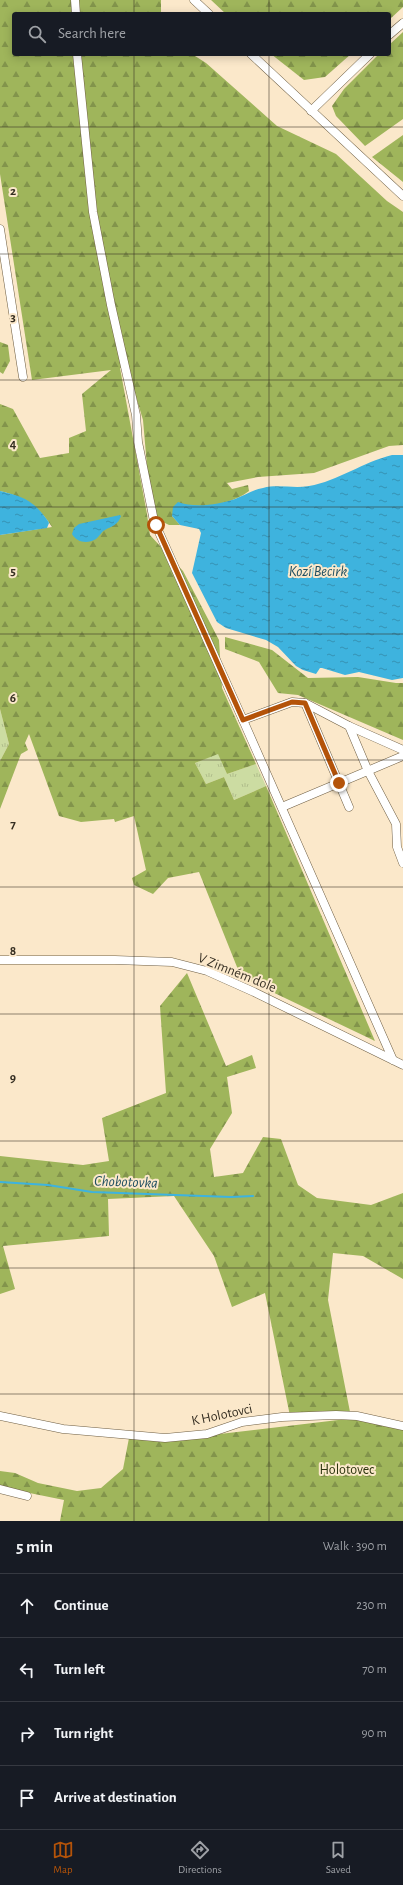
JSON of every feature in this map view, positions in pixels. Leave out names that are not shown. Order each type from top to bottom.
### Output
[{"type":"street","points":[[75,0],[76,12]]},
{"type":"street","points":[[194,0],[206,12]]},
{"type":"street","points":[[391,33],[403,23]]},
{"type":"street","points":[[77,56],[93,212],[111,305],[136,415],[138,442],[154,521],[393,1060]]},
{"type":"street","points":[[253,56],[311,112],[403,196]]},
{"type":"street","points":[[311,112],[368,56]]},
{"type":"street","points":[[0,229],[23,377]]},
{"type":"street","points":[[243,720],[292,702],[305,703],[349,726],[403,750]]},
{"type":"street","points":[[305,703],[349,807]]},
{"type":"street","points":[[349,726],[368,771],[396,824],[397,847],[403,863]]},
{"type":"street","points":[[282,807],[403,756]]},
{"type":"street","name":"V Zimném dole","points":[[0,960],[115,960],[172,962],[207,971],[254,992],[403,1065]]},
{"type":"street","name":"K Holotovci","points":[[0,1416],[63,1429],[165,1438],[206,1434],[242,1422],[282,1417],[336,1415],[356,1416],[403,1426]]},
{"type":"street","points":[[0,1489],[26,1496]]},
{"type":"green space","points":[[0,0],[161,0],[161,12],[12,12],[12,56],[195,56],[206,63],[277,126],[336,154],[387,201],[403,212],[403,445],[389,446],[314,473],[258,477],[227,483],[232,489],[248,485],[249,491],[233,500],[214,505],[195,506],[178,503],[172,516],[180,525],[169,525],[155,518],[148,478],[143,420],[127,367],[120,368],[150,535],[183,571],[219,640],[222,688],[256,764],[227,774],[218,754],[195,763],[206,784],[224,777],[234,800],[266,786],[375,1041],[241,977],[199,872],[168,878],[153,894],[134,885],[132,878],[146,870],[134,816],[115,822],[114,819],[81,822],[59,816],[29,734],[25,743],[28,750],[21,754],[0,809],[0,761],[9,744],[0,709],[0,535],[52,527],[42,513],[30,503],[24,499],[0,491],[0,404],[13,409],[40,458],[69,453],[69,438],[86,431],[82,394],[111,370],[32,380],[0,174]]},
{"type":"green space","points":[[211,0],[403,0],[403,7],[391,18],[391,12],[224,12]]},
{"type":"green space","points":[[403,32],[403,119],[365,146],[336,116],[332,106],[344,89],[377,56],[391,56],[391,43]]},
{"type":"green space","points":[[274,56],[349,56],[325,77],[304,80]]},
{"type":"green space","points":[[403,135],[403,182],[372,157]]},
{"type":"green space","points":[[0,342],[8,345],[10,361],[3,374],[0,372]]},
{"type":"green space","points":[[225,637],[272,650],[308,678],[358,677],[403,683],[403,740],[298,695],[278,693],[259,662],[225,649]]},
{"type":"green space","points":[[0,709],[9,744],[0,761]]},
{"type":"green space","points":[[218,753],[227,774],[256,764],[266,786],[234,800],[224,777],[206,784],[195,763]]},
{"type":"green space","points":[[187,973],[226,1066],[252,1055],[256,1068],[227,1077],[232,1113],[210,1149],[214,1177],[243,1173],[263,1137],[281,1139],[298,1185],[317,1198],[371,1205],[403,1193],[403,1279],[363,1256],[333,1253],[328,1300],[350,1412],[290,1416],[265,1293],[232,1307],[214,1256],[174,1196],[108,1199],[109,1236],[3,1246],[15,1289],[0,1294],[0,1156],[83,1165],[109,1161],[102,1118],[166,1093],[160,1006]]},
{"type":"green space","name":"Holotovec","points":[[355,1418],[403,1428],[403,1521],[60,1521],[64,1500],[0,1487],[0,1471],[15,1473],[38,1483],[77,1491],[101,1488],[123,1469],[129,1438],[160,1441]]},
{"type":"water","name":"Kozí Becirk","points":[[392,455],[403,455],[403,678],[392,680],[359,672],[345,675],[322,668],[320,668],[316,674],[296,666],[278,647],[266,640],[226,628],[217,622],[192,573],[201,533],[199,529],[180,525],[172,516],[173,507],[178,502],[191,505],[214,504],[235,499],[255,490],[269,487],[298,487],[320,484],[371,462]]},
{"type":"water","points":[[0,491],[16,495],[33,504],[48,521],[49,523],[47,528],[0,535]]},
{"type":"water","points":[[120,515],[120,519],[116,523],[93,541],[80,541],[72,534],[74,528],[79,524]]},
{"type":"waterway","name":"Chobotovka","points":[[0,1182],[48,1185],[92,1192],[231,1197],[253,1196]]},
{"type":"route","points":[[156,525],[243,720],[292,702],[305,703],[339,783]]}]
